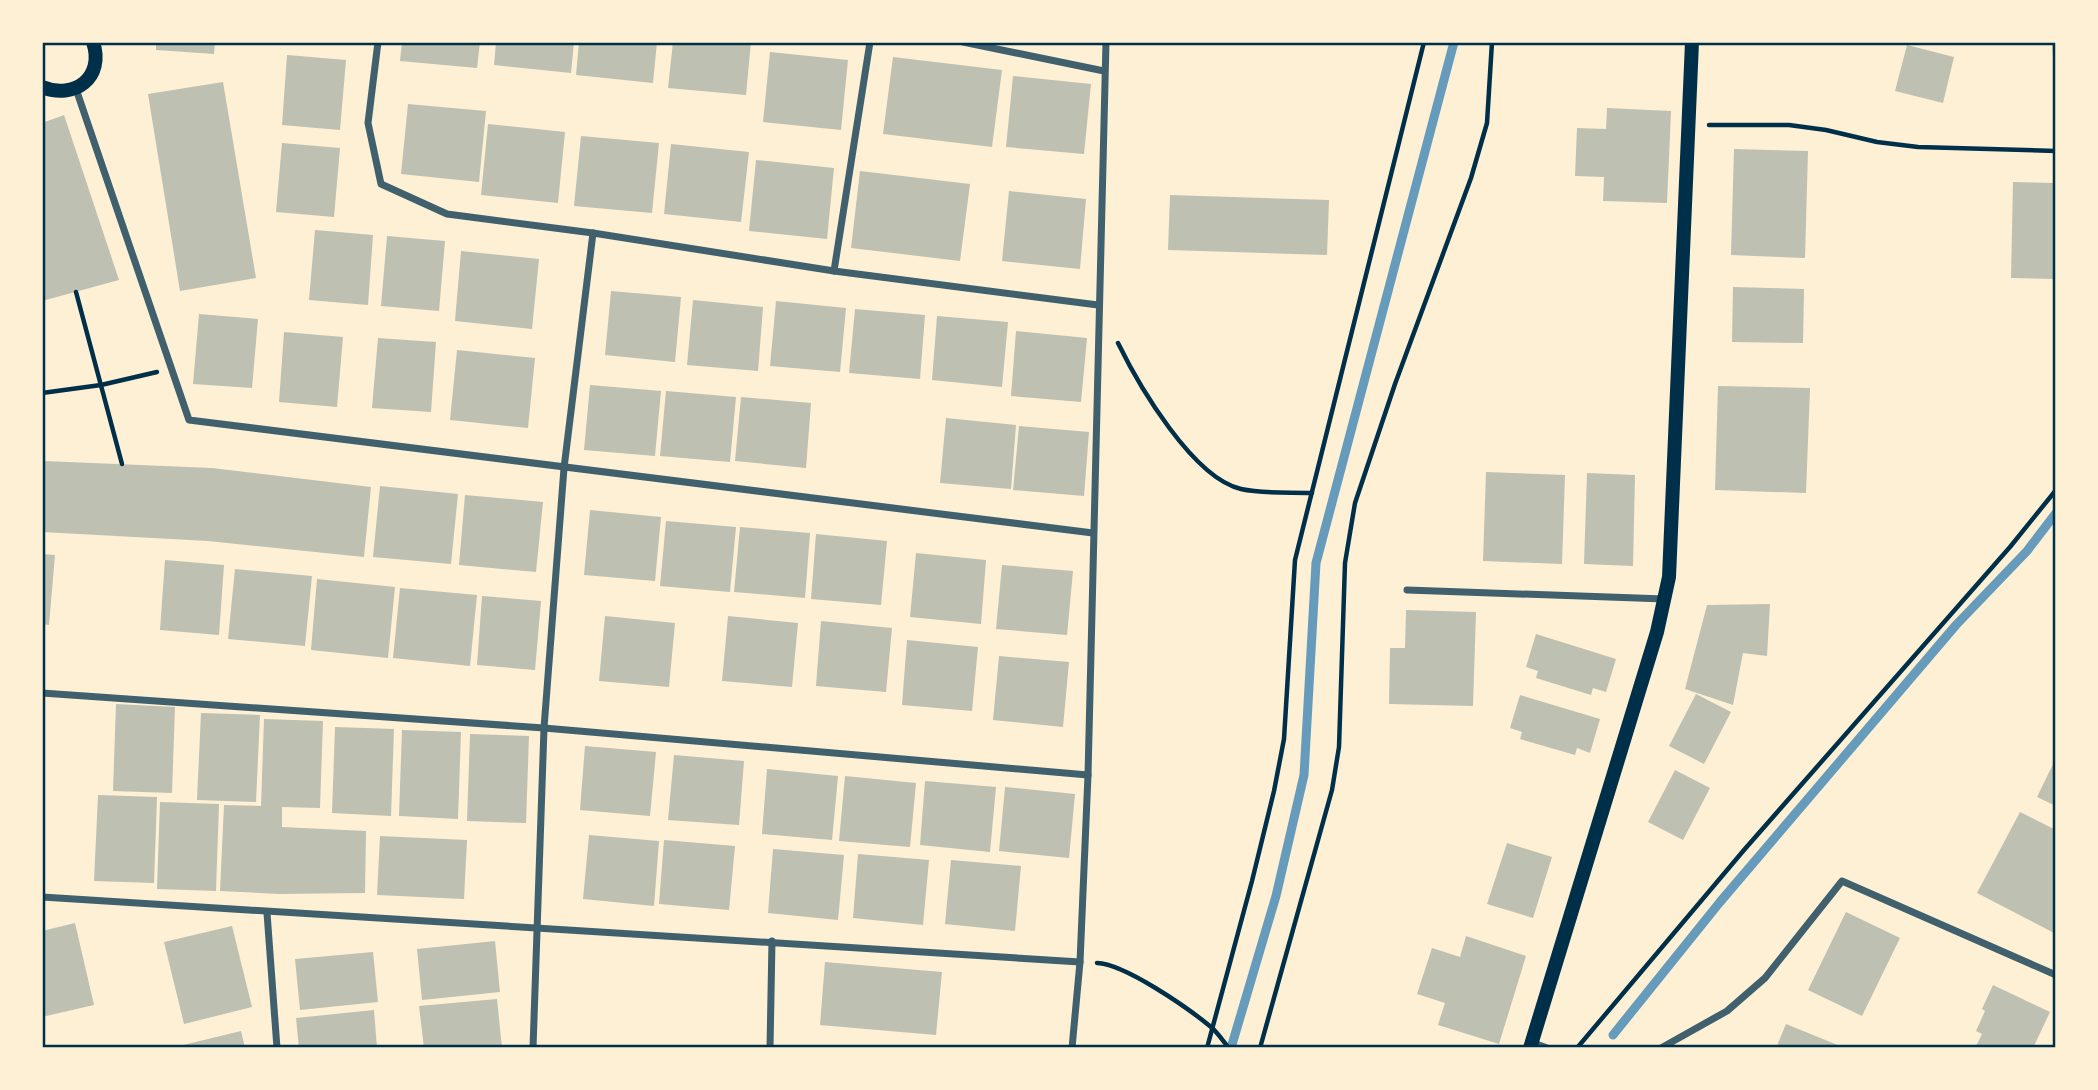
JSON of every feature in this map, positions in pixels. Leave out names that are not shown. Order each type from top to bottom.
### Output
[{"type":"main road","points":[[42,88],[54,92],[76,89],[93,72],[96,62],[93,42]]},
{"type":"main road","points":[[1530,1045],[1665,599],[1672,546],[1692,42]]},
{"type":"street","points":[[378,42],[368,123],[381,184],[447,214],[593,233],[834,271],[1098,305]]},
{"type":"street","points":[[834,271],[870,42]]},
{"type":"street","points":[[963,42],[1104,71]]},
{"type":"street","points":[[1072,1048],[1080,962],[1088,775],[1106,42]]},
{"type":"street","points":[[76,89],[189,420],[1093,533]]},
{"type":"street","points":[[533,1048],[544,728],[564,468],[593,233]]},
{"type":"street","points":[[1407,590],[1665,599]]},
{"type":"street","points":[[42,694],[544,728],[1088,775]]},
{"type":"street","points":[[1661,1048],[1727,1011],[1765,978],[1842,881],[2056,975]]},
{"type":"street","points":[[42,897],[1080,962]]},
{"type":"street","points":[[267,912],[277,1048]]},
{"type":"street","points":[[770,1048],[772,941]]},
{"type":"street","points":[[1530,1045],[1547,1048]]},
{"type":"path","points":[[1207,1048],[1252,881],[1284,739],[1295,560],[1424,42]]},
{"type":"path","points":[[1260,1048],[1336,768],[1345,563],[1355,503],[1395,384],[1471,178],[1487,123],[1492,42]]},
{"type":"path","points":[[1688,125],[1789,125],[1918,147],[2056,151]]},
{"type":"path","points":[[76,292],[122,464]]},
{"type":"path","points":[[1115,339],[1168,426],[1203,468],[1219,481],[1242,489],[1312,493]]},
{"type":"path","points":[[42,393],[150,375],[170,366]]},
{"type":"path","points":[[1577,1048],[1744,850],[2010,547],[2056,490]]},
{"type":"path","points":[[1080,962],[1108,963],[1135,976],[1213,1028],[1228,1048]]},
{"type":"building","points":[[156,42],[215,42],[214,54],[156,50]]},
{"type":"building","points":[[402,42],[480,42],[477,68],[400,61]]},
{"type":"building","points":[[496,42],[574,42],[571,73],[494,65]]},
{"type":"building","points":[[579,42],[657,42],[653,83],[576,75]]},
{"type":"building","points":[[673,42],[751,42],[746,95],[668,88]]},
{"type":"building","points":[[2052,42],[2056,42],[2056,77],[2054,77]]},
{"type":"building","points":[[1907,45],[1954,57],[1943,103],[1895,91]]},
{"type":"building","points":[[770,52],[848,60],[841,130],[763,122]]},
{"type":"building","points":[[287,55],[346,60],[340,130],[282,125]]},
{"type":"building","points":[[893,57],[1002,70],[992,147],[883,134]]},
{"type":"building","points":[[1013,76],[1091,84],[1084,154],[1006,147]]},
{"type":"building","points":[[223,82],[256,278],[180,291],[148,94]]},
{"type":"building","points":[[408,104],[486,111],[479,182],[401,174]]},
{"type":"building","points":[[1607,108],[1671,111],[1667,203],[1603,201],[1604,177],[1575,176],[1577,128],[1606,129]]},
{"type":"building","points":[[64,115],[119,280],[42,301],[42,123]]},
{"type":"building","points":[[488,124],[565,132],[558,203],[481,195]]},
{"type":"building","points":[[581,136],[659,143],[652,213],[574,206]]},
{"type":"building","points":[[282,143],[340,148],[334,217],[276,212]]},
{"type":"building","points":[[671,144],[749,152],[741,222],[664,214]]},
{"type":"building","points":[[1734,149],[1808,151],[1805,258],[1731,255]]},
{"type":"building","points":[[756,160],[834,168],[827,239],[749,231]]},
{"type":"building","points":[[860,171],[970,184],[960,261],[851,248]]},
{"type":"building","points":[[2013,182],[2056,183],[2056,279],[2011,278]]},
{"type":"building","points":[[1009,191],[1086,199],[1080,269],[1002,261]]},
{"type":"building","points":[[1170,195],[1329,200],[1327,255],[1168,250]]},
{"type":"building","points":[[315,230],[373,235],[368,305],[309,300]]},
{"type":"building","points":[[387,236],[445,241],[439,311],[381,306]]},
{"type":"building","points":[[461,251],[539,259],[532,329],[455,321]]},
{"type":"building","points":[[1733,287],[1804,289],[1803,343],[1732,342]]},
{"type":"building","points":[[611,291],[681,297],[675,362],[605,355]]},
{"type":"building","points":[[693,300],[763,307],[758,371],[687,365]]},
{"type":"building","points":[[776,301],[846,308],[840,372],[770,366]]},
{"type":"building","points":[[855,309],[925,315],[920,379],[849,373]]},
{"type":"building","points":[[199,314],[258,319],[252,388],[193,384]]},
{"type":"building","points":[[937,316],[1008,322],[1002,387],[932,380]]},
{"type":"building","points":[[1016,331],[1087,338],[1081,402],[1011,396]]},
{"type":"building","points":[[284,332],[343,337],[337,407],[279,402]]},
{"type":"building","points":[[378,338],[436,342],[431,412],[372,408]]},
{"type":"building","points":[[457,350],[535,358],[528,428],[450,420]]},
{"type":"building","points":[[590,385],[661,391],[655,456],[584,450]]},
{"type":"building","points":[[1718,386],[1810,388],[1806,493],[1715,490]]},
{"type":"building","points":[[666,391],[736,397],[730,462],[660,456]]},
{"type":"building","points":[[741,397],[811,403],[806,468],[735,461]]},
{"type":"building","points":[[946,418],[1016,425],[1011,489],[940,483]]},
{"type":"building","points":[[1019,426],[1089,432],[1084,496],[1013,490]]},
{"type":"building","points":[[44,461],[212,468],[371,487],[364,557],[208,541],[42,532]]},
{"type":"building","points":[[1486,472],[1565,475],[1562,564],[1483,561]]},
{"type":"building","points":[[1587,473],[1635,475],[1633,566],[1584,564]]},
{"type":"building","points":[[380,486],[458,494],[451,564],[373,557]]},
{"type":"building","points":[[465,495],[543,502],[536,572],[459,565]]},
{"type":"building","points":[[590,510],[661,517],[655,581],[584,575]]},
{"type":"building","points":[[666,521],[736,527],[730,592],[660,586]]},
{"type":"building","points":[[740,527],[810,533],[805,598],[734,592]]},
{"type":"building","points":[[816,534],[887,541],[881,605],[811,599]]},
{"type":"building","points":[[916,553],[986,560],[981,624],[910,617]]},
{"type":"building","points":[[42,554],[55,555],[49,625],[42,624]]},
{"type":"building","points":[[165,560],[224,565],[219,635],[160,630]]},
{"type":"building","points":[[1002,565],[1073,571],[1067,635],[996,629]]},
{"type":"building","points":[[235,569],[312,576],[305,646],[228,639]]},
{"type":"building","points":[[317,579],[395,587],[388,658],[311,650]]},
{"type":"building","points":[[400,588],[477,595],[470,666],[393,658]]},
{"type":"building","points":[[482,596],[541,601],[535,670],[477,665]]},
{"type":"building","points":[[1770,604],[1767,656],[1743,653],[1733,705],[1685,689],[1707,605]]},
{"type":"building","points":[[1406,610],[1476,612],[1473,706],[1389,704],[1390,648],[1405,648]]},
{"type":"building","points":[[605,616],[675,623],[669,687],[599,681]]},
{"type":"building","points":[[728,616],[798,623],[792,687],[722,681]]},
{"type":"building","points":[[821,621],[892,628],[886,692],[816,686]]},
{"type":"building","points":[[1536,634],[1616,659],[1606,692],[1593,688],[1591,695],[1536,678],[1538,671],[1526,667]]},
{"type":"building","points":[[907,640],[978,647],[972,711],[902,705]]},
{"type":"building","points":[[999,656],[1069,662],[1063,727],[993,720]]},
{"type":"building","points":[[1696,694],[1731,712],[1704,764],[1669,746]]},
{"type":"building","points":[[1520,695],[1600,719],[1590,753],[1577,748],[1575,755],[1520,739],[1522,732],[1510,728]]},
{"type":"building","points":[[116,704],[175,707],[172,793],[113,791]]},
{"type":"building","points":[[201,713],[260,715],[256,802],[197,800]]},
{"type":"building","points":[[264,719],[323,721],[320,808],[282,807],[282,827],[366,831],[365,893],[279,894],[220,891],[224,805],[261,806]]},
{"type":"building","points":[[335,727],[394,729],[391,816],[332,813]]},
{"type":"building","points":[[402,730],[461,732],[458,819],[399,816]]},
{"type":"building","points":[[470,734],[529,736],[526,823],[467,821]]},
{"type":"building","points":[[585,746],[656,752],[650,816],[580,810]]},
{"type":"building","points":[[674,755],[744,761],[739,825],[668,820]]},
{"type":"building","points":[[2056,758],[2056,806],[2037,797]]},
{"type":"building","points":[[767,769],[838,776],[832,840],[762,834]]},
{"type":"building","points":[[1675,770],[1710,788],[1683,840],[1648,822]]},
{"type":"building","points":[[845,776],[916,783],[910,847],[839,841]]},
{"type":"building","points":[[925,781],[996,787],[990,852],[920,845]]},
{"type":"building","points":[[1005,787],[1075,794],[1069,858],[999,851]]},
{"type":"building","points":[[98,795],[157,797],[154,883],[94,881]]},
{"type":"building","points":[[160,802],[219,804],[216,891],[157,889]]},
{"type":"building","points":[[2020,812],[2056,830],[2056,934],[1977,893]]},
{"type":"building","points":[[589,835],[659,841],[654,906],[583,899]]},
{"type":"building","points":[[380,836],[467,840],[464,899],[377,895]]},
{"type":"building","points":[[664,840],[735,846],[729,910],[659,904]]},
{"type":"building","points":[[1507,843],[1552,857],[1533,918],[1487,904]]},
{"type":"building","points":[[773,849],[844,855],[838,920],[768,913]]},
{"type":"building","points":[[858,854],[929,860],[923,925],[853,918]]},
{"type":"building","points":[[951,860],[1021,866],[1015,931],[945,924]]},
{"type":"building","points":[[1846,912],[1900,938],[1862,1016],[1808,990]]},
{"type":"building","points":[[75,923],[94,1005],[42,1017],[42,931]]},
{"type":"building","points":[[232,926],[252,1007],[184,1024],[164,942]]},
{"type":"building","points":[[1466,936],[1526,956],[1499,1044],[1438,1025],[1445,1003],[1417,994],[1432,948],[1460,957]]},
{"type":"building","points":[[495,941],[500,992],[422,1000],[417,949]]},
{"type":"building","points":[[373,952],[378,1002],[300,1010],[295,959]]},
{"type":"building","points":[[825,962],[942,972],[936,1035],[820,1025]]},
{"type":"building","points":[[1993,985],[2050,1012],[2033,1048],[1975,1048],[1982,1034],[1976,1031],[1985,1011],[1982,1009]]},
{"type":"building","points":[[497,999],[502,1048],[424,1048],[419,1006]]},
{"type":"building","points":[[374,1010],[377,1048],[299,1048],[296,1018]]},
{"type":"building","points":[[1786,1024],[1845,1048],[1776,1048]]},
{"type":"building","points":[[241,1031],[245,1048],[175,1047]]},
{"type":"waterway","points":[[1231,1048],[1276,896],[1304,775],[1316,563],[1454,42]]},
{"type":"waterway","points":[[1613,1035],[1720,902],[1956,625],[2027,551],[2056,513]]}]
